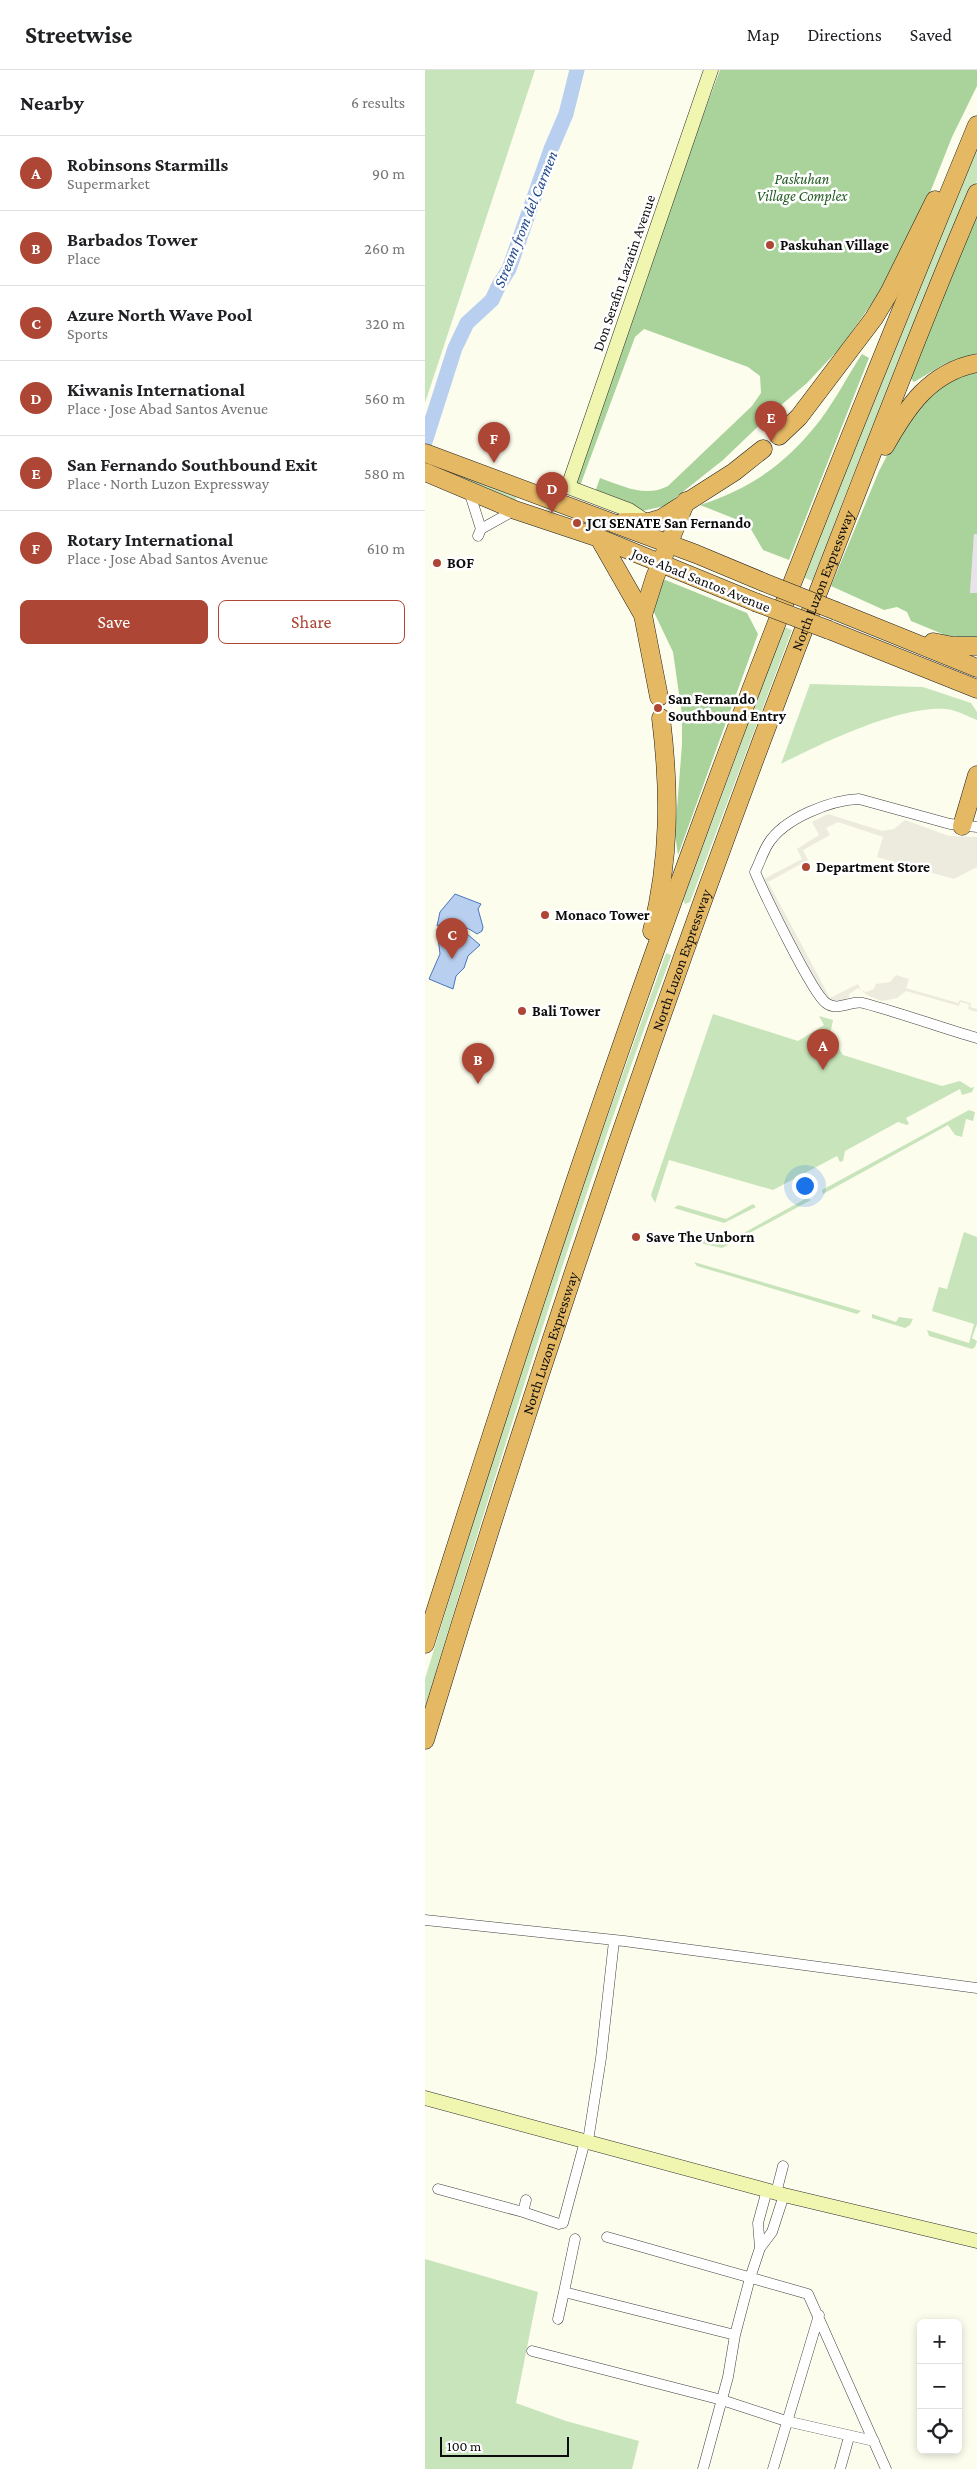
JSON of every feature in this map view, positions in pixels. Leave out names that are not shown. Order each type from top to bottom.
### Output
[{"type":"highway","points":[[779,436],[799,417],[875,318],[977,115]]},
{"type":"highway","name":"North Luzon Expressway","points":[[425,1644],[531,1310],[632,1014],[691,849],[810,534],[977,125]]},
{"type":"highway","name":"North Luzon Expressway","points":[[425,1740],[502,1493],[607,1171],[720,849],[851,508],[977,193]]},
{"type":"highway","points":[[851,508],[897,424],[915,399],[928,386],[948,372],[977,363]]},
{"type":"highway","points":[[611,522],[662,518],[670,511],[734,472],[763,449]]},
{"type":"highway","name":"Jose Abad Santos Avenue","points":[[425,453],[665,542],[977,668]]},
{"type":"highway","name":"Jose Abad Santos Avenue","points":[[431,475],[515,510],[599,538],[974,690]]},
{"type":"highway","points":[[643,615],[655,577],[662,564],[665,542],[686,501]]},
{"type":"highway","points":[[599,538],[643,615],[659,697]]},
{"type":"highway","points":[[886,631],[953,646],[977,646]]},
{"type":"highway","points":[[632,1014],[654,925],[665,863],[668,789],[661,718]]},
{"type":"highway","points":[[970,826],[977,775]]},
{"type":"main road","name":"Don Serafin Lazatin Avenue","points":[[645,519],[568,487],[711,70]]},
{"type":"main road","points":[[645,519],[665,542]]},
{"type":"main road","points":[[425,2098],[586,2141],[732,2176],[776,2193],[977,2241]]},
{"type":"street","points":[[469,491],[479,533],[515,510]]},
{"type":"street","points":[[970,826],[950,824],[859,799],[845,799],[818,808],[779,831],[769,842],[755,872],[807,973],[822,1000],[827,1004],[837,1006],[861,1002],[977,1038]]},
{"type":"street","points":[[425,1920],[614,1941],[977,1988]]},
{"type":"street","points":[[439,2189],[559,2224],[563,2223],[586,2141],[601,2058],[614,1941]]},
{"type":"street","points":[[703,2469],[728,2377],[735,2335],[750,2278],[760,2248],[772,2232],[776,2193],[783,2166]]},
{"type":"street","points":[[760,2248],[758,2223],[776,2193]]},
{"type":"street","points":[[523,2212],[526,2200]]},
{"type":"street","points":[[607,2237],[808,2294],[886,2469]]},
{"type":"street","points":[[558,2319],[575,2239]]},
{"type":"street","points":[[564,2292],[735,2335]]},
{"type":"street","points":[[773,2469],[819,2316]]},
{"type":"street","points":[[532,2351],[721,2400],[786,2421],[849,2437],[874,2441]]},
{"type":"street","points":[[840,2469],[849,2437]]},
{"type":"shaded area","points":[[974,534],[977,534],[977,593],[970,593]]},
{"type":"shaded area","points":[[828,814],[882,831],[894,829],[905,820],[949,836],[977,837],[977,867],[954,879],[877,857],[883,837],[838,822],[826,828],[830,835],[803,850],[808,860],[768,882],[830,998],[858,984],[861,990],[866,992],[874,989],[876,984],[890,982],[896,975],[909,979],[906,988],[958,1003],[960,1000],[971,1003],[970,1007],[977,1009],[977,1012],[968,1009],[969,1004],[960,1002],[959,1006],[906,991],[897,998],[882,1001],[869,996],[858,988],[849,994],[849,997],[840,1002],[826,1000],[764,884],[764,879],[802,859],[797,849],[819,835],[812,822]]},
{"type":"green space","points":[[425,70],[535,70],[425,403]]},
{"type":"green space","name":"Paskuhan Village Complex","points":[[720,70],[977,70],[977,86],[952,137],[918,223],[883,288],[839,349],[807,383],[773,412],[723,460],[665,506],[642,511],[595,492],[600,478],[642,491],[651,491],[668,486],[752,406],[761,393],[760,376],[748,367],[644,329],[635,337],[580,486],[574,483],[667,213]]},
{"type":"green space","points":[[977,136],[977,181],[931,293],[903,348],[812,581],[803,577]]},
{"type":"green space","points":[[977,210],[977,353],[946,363],[914,382],[910,378]]},
{"type":"green space","points":[[862,354],[869,358],[789,560],[763,550],[748,524],[700,505],[736,491],[752,482],[795,449],[821,419]]},
{"type":"green space","points":[[969,373],[977,373],[977,534],[974,534],[970,593],[977,593],[977,640],[945,635],[911,621],[907,612],[897,607],[884,610],[831,586],[879,471],[900,431],[934,389]]},
{"type":"green space","points":[[437,466],[517,497],[515,500],[435,470]]},
{"type":"green space","points":[[663,579],[747,613],[758,634],[678,855],[675,835],[682,744],[682,715],[673,652],[651,606]]},
{"type":"green space","points":[[784,627],[792,630],[690,902],[685,904],[683,900]]},
{"type":"green space","points":[[810,684],[923,687],[971,703],[977,712],[977,720],[952,710],[934,709],[913,712],[865,726],[781,764]]},
{"type":"green space","points":[[666,953],[671,955],[670,959],[603,1144],[541,1331],[425,1708],[425,1679],[469,1535],[574,1210]]},
{"type":"green space","points":[[713,1014],[798,1041],[824,1025],[819,1016],[833,1020],[830,1035],[843,1055],[942,1086],[960,1081],[971,1088],[974,1087],[972,1092],[962,1095],[960,1089],[906,1118],[909,1124],[898,1122],[845,1151],[843,1161],[840,1162],[837,1156],[773,1190],[669,1160],[655,1203],[651,1195]]},
{"type":"green space","points":[[969,1110],[975,1112],[973,1121],[966,1119],[962,1137],[955,1135],[948,1125],[823,1194],[822,1190]]},
{"type":"green space","points":[[807,1198],[811,1200],[722,1248],[700,1243],[707,1237],[723,1242],[729,1241]]},
{"type":"green space","points":[[753,1204],[756,1207],[724,1223],[674,1208],[678,1205],[726,1219]]},
{"type":"green space","points":[[964,1232],[977,1237],[977,1324],[972,1338],[977,1341],[972,1349],[929,1336],[927,1330],[969,1343],[974,1324],[932,1311],[939,1287],[947,1289]]},
{"type":"green space","points":[[694,1262],[861,1311],[857,1314],[697,1266]]},
{"type":"green space","points":[[872,1314],[896,1322],[899,1317],[913,1319],[910,1325],[905,1328],[872,1318]]},
{"type":"green space","points":[[425,2259],[538,2292],[516,2403],[566,2421],[639,2441],[632,2469],[425,2469]]},
{"type":"water","points":[[455,894],[481,904],[478,909],[483,927],[482,931],[477,934],[463,927],[447,923],[437,926],[440,912]]},
{"type":"water","points":[[448,928],[466,933],[480,945],[468,956],[464,968],[456,976],[453,989],[429,979],[440,954],[437,929]]},
{"type":"waterway","name":"Stream from del Carmen","points":[[425,442],[455,348],[467,323],[492,300],[509,269],[551,149],[566,114],[577,70]]},
{"type":"place","name":"Paskuhan Village","points":[[770,245]]},
{"type":"place","name":"San Fernando Southbound Exit","points":[[771,442]]},
{"type":"place","name":"Rotary International","points":[[494,463]]},
{"type":"place","name":"Kiwanis International","points":[[552,513]]},
{"type":"place","name":"JCI SENATE San Fernando","points":[[577,523]]},
{"type":"place","name":"BOF","points":[[437,563]]},
{"type":"place","name":"San Fernando Southbound Entry","points":[[658,708]]},
{"type":"place","name":"Department Store","points":[[806,867]]},
{"type":"place","name":"Monaco Tower","points":[[545,915]]},
{"type":"place","name":"Azure North Wave Pool","points":[[452,959]]},
{"type":"place","name":"Bali Tower","points":[[522,1011]]},
{"type":"place","name":"Robinsons Starmills","points":[[823,1070]]},
{"type":"place","name":"Barbados Tower","points":[[478,1084]]},
{"type":"place","name":"Save The Unborn","points":[[636,1237]]}]
